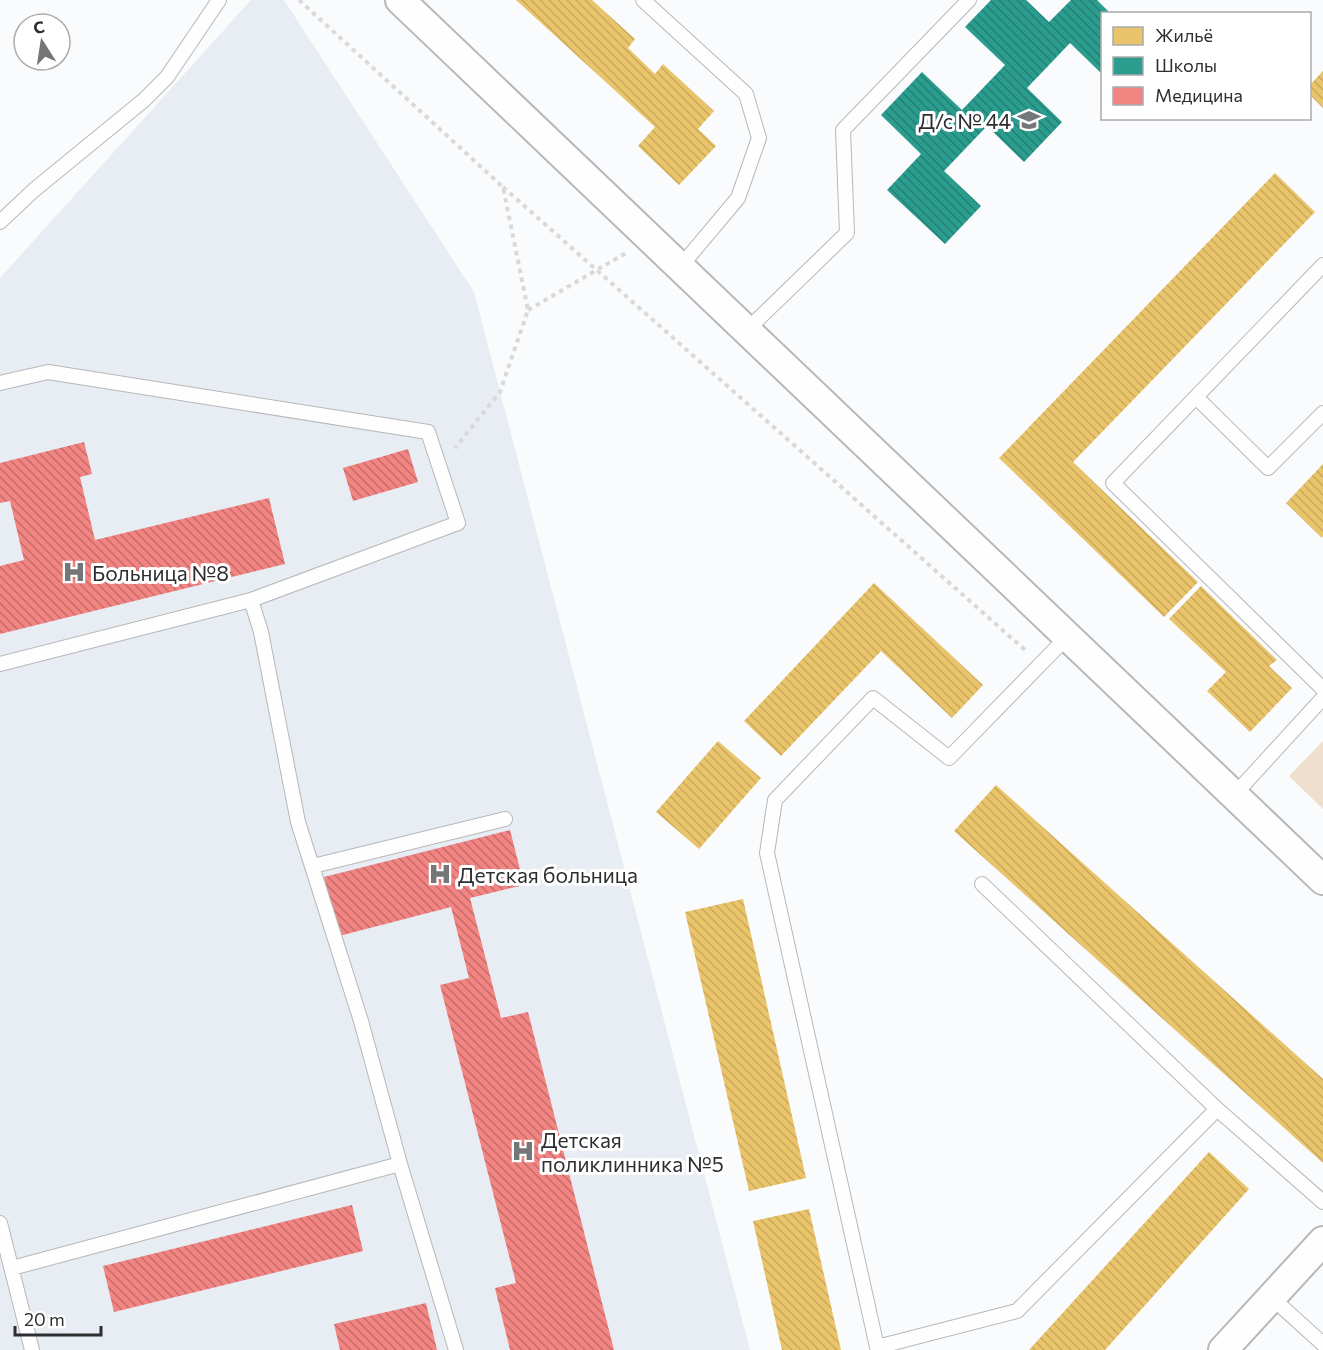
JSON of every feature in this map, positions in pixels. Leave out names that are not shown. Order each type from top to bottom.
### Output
[{"type":"street","points":[[400,0],[1069,635],[1323,880]]},
{"type":"street","points":[[1222,1350],[1323,1241]]},
{"type":"lane","points":[[0,222],[34,190],[152,93],[195,39],[219,0]]},
{"type":"lane","points":[[643,0],[746,94],[759,138],[738,198],[681,266]]},
{"type":"lane","points":[[748,329],[847,232],[843,130],[969,0]]},
{"type":"lane","points":[[1323,266],[1113,483],[1323,689]]},
{"type":"lane","points":[[0,383],[48,372],[428,432],[458,523],[251,600],[0,663]]},
{"type":"lane","points":[[1196,397],[1268,468],[1323,413]]},
{"type":"lane","points":[[251,600],[261,632],[298,822],[361,1021],[400,1164],[456,1350]]},
{"type":"lane","points":[[1069,635],[949,758],[873,698],[775,800],[767,853],[877,1347],[1017,1311],[1217,1109]]},
{"type":"lane","points":[[1235,794],[1323,698]]},
{"type":"lane","points":[[313,866],[505,819]]},
{"type":"lane","points":[[982,884],[1217,1109],[1323,1202]]},
{"type":"lane","points":[[12,1268],[400,1164]]},
{"type":"lane","points":[[0,1223],[32,1350]]},
{"type":"lane","points":[[1271,1297],[1323,1344]]},
{"type":"path","points":[[299,0],[503,187],[1041,664]]},
{"type":"path","points":[[439,467],[500,392],[528,310],[503,187]]},
{"type":"path","points":[[528,310],[651,238]]},
{"type":"shaded area","points":[[251,0],[284,0],[474,292],[750,1350],[0,1350],[0,278]]},
{"type":"shaded area","points":[[1323,741],[1323,809],[1289,776]]},
{"type":"building: Жильё","points":[[516,0],[592,0],[635,39],[628,48],[655,74],[663,64],[714,111],[698,129],[716,146],[679,185],[638,146],[655,127]]},
{"type":"building: Жильё","points":[[1323,71],[1323,108],[1311,96],[1311,84]]},
{"type":"building: Жильё","points":[[1275,173],[1315,212],[1073,462],[1198,582],[1164,617],[999,458]]},
{"type":"building: Жильё","points":[[1323,464],[1323,536],[1322,538],[1286,503]]},
{"type":"building: Жильё","points":[[874,583],[983,685],[952,718],[881,651],[781,756],[744,721]]},
{"type":"building: Жильё","points":[[1201,586],[1277,660],[1269,666],[1292,688],[1250,732],[1207,691],[1226,672],[1169,619]]},
{"type":"building: Жильё","points":[[718,741],[761,778],[699,849],[656,812]]},
{"type":"building: Жильё","points":[[996,785],[1323,1079],[1323,1163],[954,831]]},
{"type":"building: Жильё","points":[[743,899],[806,1178],[749,1191],[685,912]]},
{"type":"building: Жильё","points":[[1209,1152],[1249,1189],[1105,1350],[1029,1350]]},
{"type":"building: Жильё","points":[[809,1209],[841,1350],[782,1350],[753,1221]]},
{"type":"building: Школы","points":[[991,0],[1026,0],[1049,22],[1071,0],[1097,0],[1109,12],[1101,12],[1101,73],[1070,43],[1027,88],[1062,122],[1024,162],[987,126],[944,171],[981,206],[945,244],[887,190],[921,154],[881,115],[922,72],[962,110],[1005,65],[965,27]]},
{"type":"building: Медицина","points":[[84,442],[92,474],[80,477],[95,540],[269,498],[285,564],[0,634],[0,566],[24,560],[10,501],[0,503],[0,463]]},
{"type":"building: Медицина","points":[[408,449],[418,482],[353,501],[343,468]]},
{"type":"building: Медицина","name":"Детская поликлинника №5","points":[[510,830],[524,885],[470,898],[501,1018],[528,1012],[614,1350],[510,1350],[495,1288],[516,1283],[440,985],[469,978],[451,907],[339,936],[324,877]]},
{"type":"building: Медицина","points":[[352,1205],[363,1251],[114,1312],[103,1266]]},
{"type":"building: Медицина","points":[[426,1303],[437,1350],[340,1350],[334,1324]]},
{"type":"place","name":"Д/с № 44","points":[[1029,120]]},
{"type":"place","name":"Больница №8","points":[[74,572]]},
{"type":"place","name":"Детская больница","points":[[440,874]]},
{"type":"place","name":"Детская поликлинника №5","points":[[523,1151]]}]
